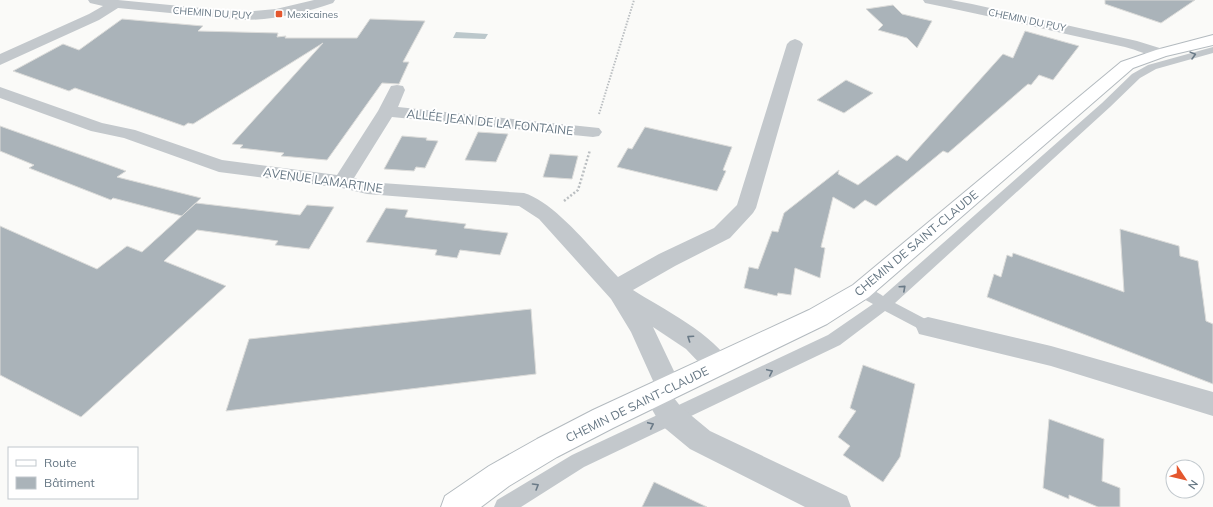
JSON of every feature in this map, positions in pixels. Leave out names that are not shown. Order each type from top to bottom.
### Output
[{"type":"street","name":"CHEMIN DU PUY","points":[[95,0],[116,4],[216,15],[262,16],[296,10],[328,0]]},
{"type":"street","name":"CHEMIN DU PUY","points":[[930,0],[1025,19],[1099,37],[1159,57]]},
{"type":"street","points":[[0,60],[94,17],[116,4]]},
{"type":"street","name":"CHEMIN DE SAINT-CLAUDE","points":[[456,507],[499,476],[547,448],[665,399],[718,365],[818,317],[861,291],[1127,65],[1159,57],[1213,40]]},
{"type":"street","points":[[618,291],[667,260],[722,233],[746,208],[795,44]]},
{"type":"street","name":"ALLÉE JEAN DE LA FONTAINE","points":[[342,182],[387,111],[397,90]]},
{"type":"street","name":"AVENUE LAMARTINE","points":[[0,92],[97,127],[129,134],[219,166],[342,182],[367,188],[524,200],[546,214],[618,291],[641,328],[665,399]]},
{"type":"street","name":"ALLÉE JEAN DE LA FONTAINE","points":[[387,111],[593,132]]},
{"type":"street","name":"AVENUE LAMARTINE","points":[[618,291],[695,342],[718,365]]},
{"type":"street","points":[[928,327],[1051,356],[1213,404]]},
{"type":"street","points":[[665,399],[700,440],[836,507]]},
{"type":"lane","name":"CHEMIN DE SAINT-CLAUDE","points":[[504,507],[578,461],[665,399],[773,370],[834,340],[884,304],[1106,105],[1136,76],[1152,67],[1159,57],[1213,50]]},
{"type":"lane","points":[[861,291],[928,327]]},
{"type":"path","points":[[626,26],[634,0]]},
{"type":"shaded area","points":[[456,32],[488,34],[485,39],[453,38]]},
{"type":"building","points":[[1105,0],[1195,0],[1161,23],[1105,4]]},
{"type":"building","points":[[893,5],[902,14],[932,21],[917,48],[907,38],[878,30],[883,25],[866,9]]},
{"type":"building","points":[[122,19],[203,26],[198,31],[278,33],[277,37],[286,36],[285,38],[357,38],[370,19],[425,21],[403,62],[409,62],[399,84],[382,83],[327,160],[281,156],[284,153],[240,148],[243,145],[232,144],[323,43],[193,124],[188,123],[184,126],[75,88],[69,91],[13,71],[63,44],[79,50]]},
{"type":"building","points":[[1025,31],[1079,46],[1053,80],[1039,75],[1031,85],[1028,84],[948,153],[943,151],[876,206],[865,200],[854,209],[833,197],[821,247],[825,248],[820,278],[795,268],[791,295],[778,293],[777,296],[744,288],[749,267],[758,269],[772,231],[778,232],[784,213],[839,170],[838,174],[858,185],[897,155],[907,161],[1003,54],[1013,58]]},
{"type":"building","points":[[846,80],[873,93],[844,113],[817,100]]},
{"type":"building","points":[[0,126],[126,171],[117,177],[201,198],[182,216],[113,198],[111,200],[29,168],[34,165],[0,151]]},
{"type":"building","points":[[645,127],[732,147],[723,170],[726,171],[717,191],[617,167],[628,148],[632,149]]},
{"type":"building","points":[[478,132],[508,134],[496,162],[465,160]]},
{"type":"building","points":[[402,136],[427,138],[426,140],[438,141],[425,168],[416,167],[414,171],[384,169]]},
{"type":"building","points":[[550,154],[578,156],[572,179],[543,177]]},
{"type":"building","points":[[196,203],[300,215],[307,205],[334,207],[309,249],[275,245],[278,241],[197,230],[164,261],[226,286],[81,417],[0,375],[0,226],[97,269],[127,246],[142,252]]},
{"type":"building","points":[[386,208],[408,210],[405,217],[466,224],[464,228],[508,233],[500,255],[460,250],[457,258],[435,255],[437,250],[366,242]]},
{"type":"building","points":[[1120,229],[1179,246],[1180,256],[1198,261],[1206,321],[1213,324],[1213,384],[987,297],[994,274],[1001,277],[1007,255],[1012,257],[1013,253],[1124,292]]},
{"type":"building","points":[[531,309],[536,374],[226,411],[249,339]]},
{"type":"building","points":[[863,365],[915,384],[900,457],[883,482],[843,455],[850,446],[838,437],[856,411],[850,408]]},
{"type":"building","points":[[1049,419],[1104,439],[1102,481],[1120,488],[1120,507],[1098,507],[1069,495],[1069,499],[1043,488]]},
{"type":"building","points":[[654,482],[707,507],[642,507]]},
{"type":"place","name":"Mexicaines","points":[[279,14]]}]
